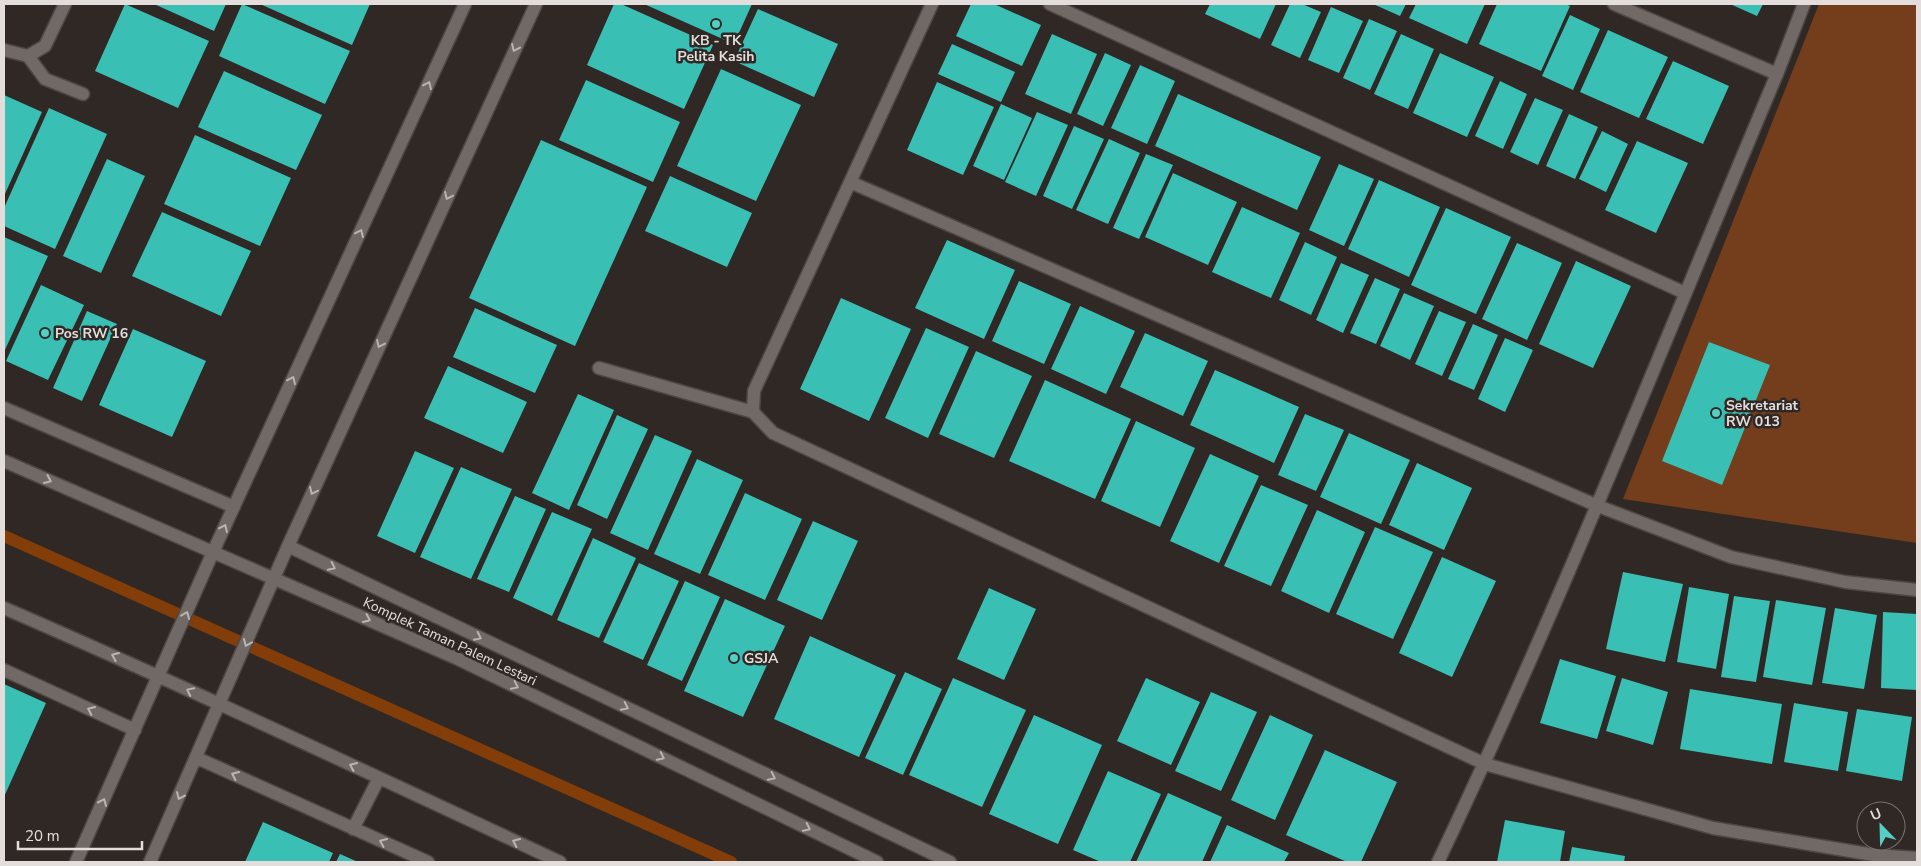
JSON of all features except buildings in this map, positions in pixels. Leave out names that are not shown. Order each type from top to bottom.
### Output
[{"type":"street","points":[[28,56],[45,46],[65,4]]},
{"type":"street","points":[[76,862],[213,552],[465,4]]},
{"type":"street","points":[[150,862],[220,706],[288,546],[536,4]]},
{"type":"street","points":[[753,412],[754,391],[932,4]]},
{"type":"street","points":[[1050,4],[1685,293]]},
{"type":"street","points":[[1614,4],[1777,74]]},
{"type":"street","points":[[1438,862],[1485,764],[1598,506],[1777,74],[1804,4]]},
{"type":"street","points":[[4,50],[28,56],[45,78],[83,94]]},
{"type":"street","points":[[850,182],[1598,506],[1731,557],[1845,582],[1917,590]]},
{"type":"street","points":[[599,368],[753,412],[773,433],[1485,764],[1713,828],[1874,855],[1917,858]]},
{"type":"street","points":[[4,423],[6,409],[234,506]]},
{"type":"street","name":"Komplek Taman Palem Lestari","points":[[4,461],[456,658],[877,862]]},
{"type":"street","points":[[288,546],[950,862]]},
{"type":"street","points":[[4,608],[159,676],[220,706],[560,862]]},
{"type":"street","points":[[4,670],[135,730]]},
{"type":"street","points":[[197,758],[428,862]]},
{"type":"street","points":[[353,829],[379,778]]},
{"type":"shaded area","points":[[1819,4],[1917,4],[1917,543],[1623,499]]},
{"type":"waterway","points":[[4,536],[731,862]]},
{"type":"place","name":"KB - TK Pelita Kasih","points":[[716,24]]},
{"type":"place","name":"Pos RW 16","points":[[45,333]]},
{"type":"place","name":"Sekretariat RW 013","points":[[1716,413]]},
{"type":"place","name":"GSJA","points":[[734,658]]}]
